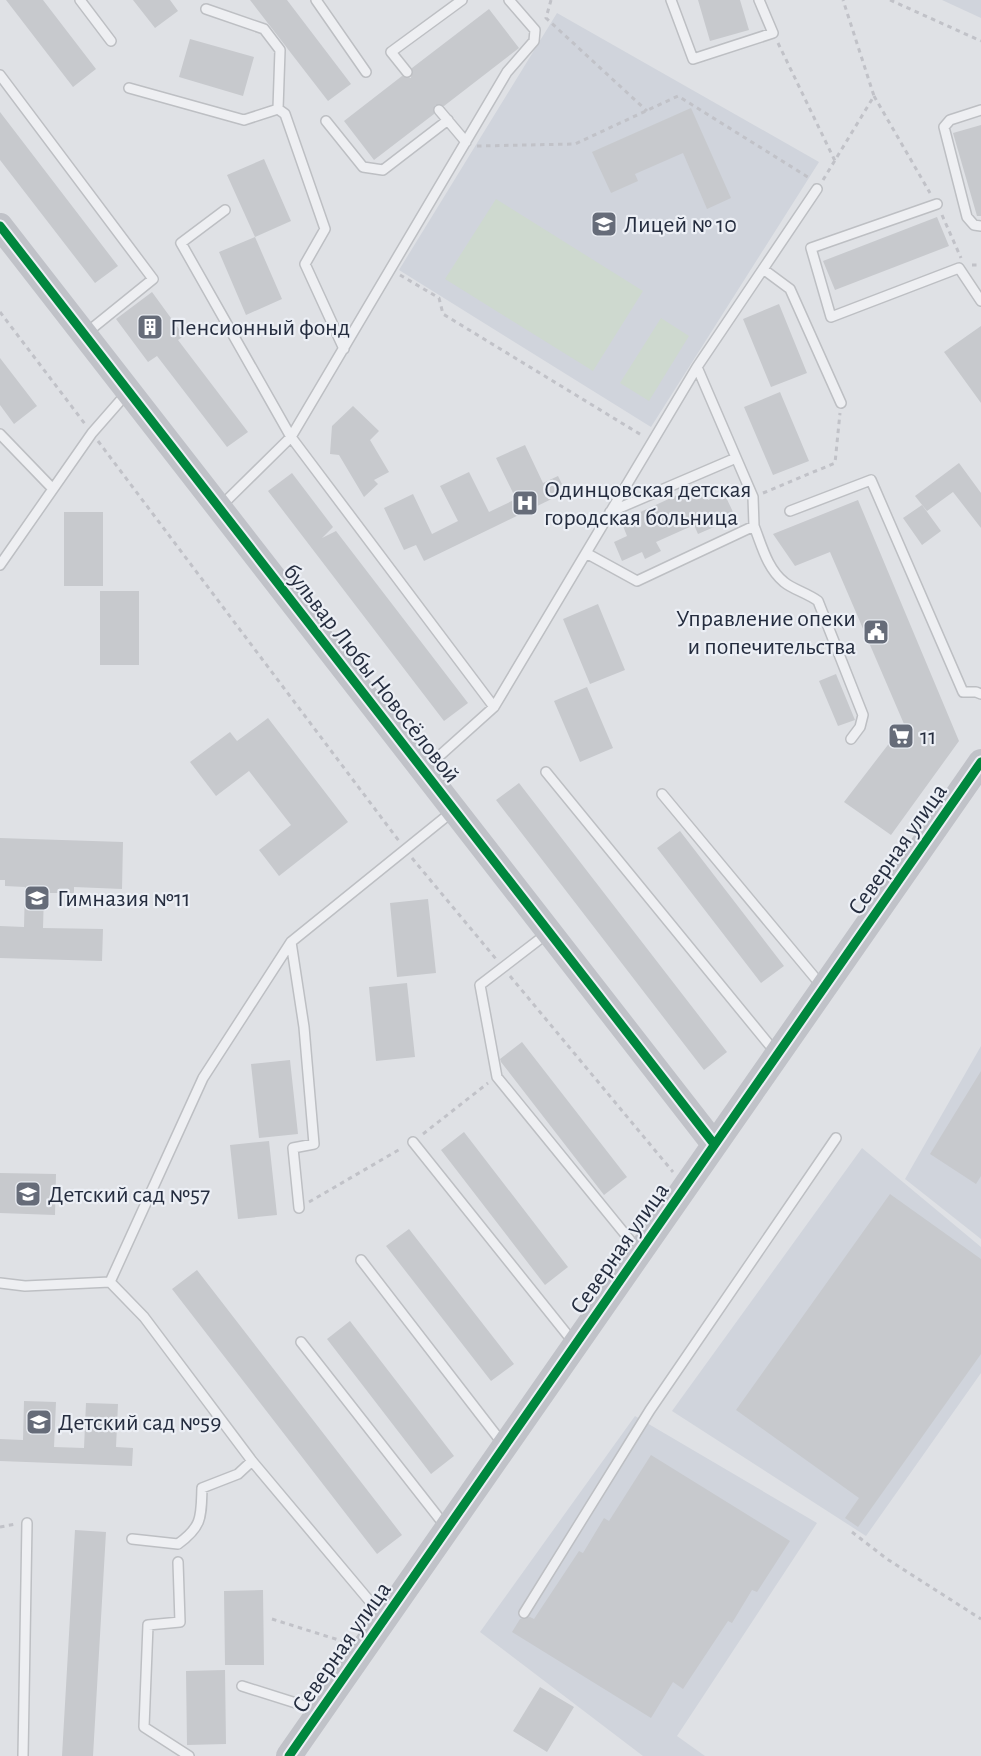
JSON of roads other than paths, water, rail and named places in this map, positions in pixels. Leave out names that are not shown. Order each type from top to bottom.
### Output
[{"type":"street","name":"бульвар Любы Новосёловой","points":[[0,226],[714,1144]]},
{"type":"street","name":"Северная улица","points":[[289,1756],[981,762]]},
{"type":"lane","points":[[80,0],[111,41]]},
{"type":"lane","points":[[316,0],[366,72]]},
{"type":"lane","points":[[407,72],[391,52],[462,0]]},
{"type":"lane","points":[[219,508],[291,437],[507,72],[534,41],[535,30],[509,0]]},
{"type":"lane","points":[[671,0],[693,59],[773,33],[759,0]]},
{"type":"lane","points":[[206,9],[264,29],[280,50],[278,109]]},
{"type":"lane","points":[[0,75],[153,279],[84,334]]},
{"type":"lane","points":[[129,88],[244,120],[278,109]]},
{"type":"lane","points":[[278,109],[285,114],[325,229],[305,264],[344,349]]},
{"type":"lane","points":[[439,110],[466,142]]},
{"type":"lane","points":[[981,110],[950,120],[944,127],[967,217],[974,225],[981,226]]},
{"type":"lane","points":[[326,121],[363,168],[383,170],[448,120]]},
{"type":"lane","points":[[424,771],[494,707],[697,367],[819,187]]},
{"type":"lane","points":[[937,204],[811,248],[831,317],[958,267],[981,302]]},
{"type":"lane","points":[[225,210],[181,243],[291,437],[494,707]]},
{"type":"lane","points":[[763,270],[790,289],[841,403]]},
{"type":"lane","points":[[697,367],[753,497],[754,526],[771,567],[785,584],[804,591],[818,601],[863,715],[860,727],[851,739]]},
{"type":"lane","points":[[0,565],[92,433],[128,391]]},
{"type":"lane","points":[[0,434],[52,488]]},
{"type":"lane","points":[[610,512],[736,458]]},
{"type":"lane","points":[[790,511],[871,480],[963,693],[981,694]]},
{"type":"lane","points":[[586,553],[637,581],[754,526]]},
{"type":"lane","points":[[546,772],[777,1055]]},
{"type":"lane","points":[[662,794],[824,988]]},
{"type":"lane","points":[[110,1282],[203,1078],[291,942],[454,810]]},
{"type":"lane","points":[[549,932],[480,985],[497,1077],[640,1252]]},
{"type":"lane","points":[[291,942],[304,1027],[314,1144],[293,1148],[299,1208]]},
{"type":"lane","points":[[524,1613],[650,1410],[836,1138]]},
{"type":"lane","points":[[413,1142],[576,1345]]},
{"type":"lane","points":[[361,1260],[505,1446]]},
{"type":"lane","points":[[0,1284],[26,1286],[110,1282],[144,1317],[252,1461],[385,1618]]},
{"type":"lane","points":[[301,1342],[447,1528]]},
{"type":"lane","points":[[132,1539],[178,1544],[192,1534],[200,1521],[202,1488],[238,1474],[252,1461]]},
{"type":"lane","points":[[23,1756],[27,1523]]},
{"type":"lane","points":[[177,1562],[180,1622],[148,1625],[144,1727],[189,1756]]},
{"type":"lane","points":[[242,1686],[320,1711]]},
{"type":"place","name":"Лицей № 10","points":[[604,224]]},
{"type":"place","name":"Пенсионный фонд","points":[[150,327]]},
{"type":"place","name":"Одинцовская детская городская больница","points":[[525,503]]},
{"type":"place","name":"Управление опеки и попечительства","points":[[876,632]]},
{"type":"place","name":"11","points":[[901,736]]},
{"type":"place","name":"Гимназия №11","points":[[37,898]]},
{"type":"place","name":"Детский сад №57","points":[[28,1194]]},
{"type":"place","name":"Детский сад №59","points":[[39,1422]]}]
